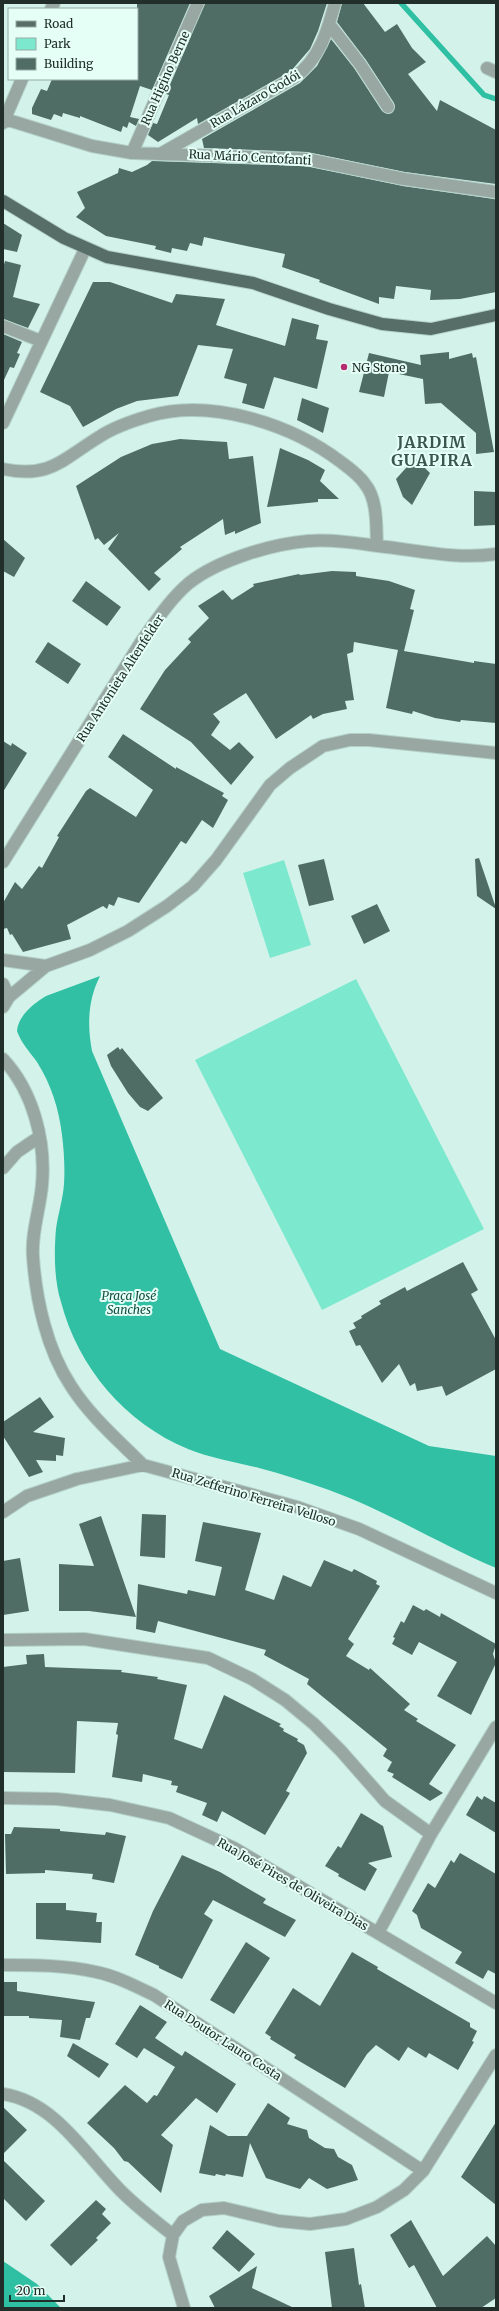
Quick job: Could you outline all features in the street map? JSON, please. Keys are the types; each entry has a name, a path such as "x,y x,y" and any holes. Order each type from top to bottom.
{"main road":[{"path":"3,201 85,248 107,258 135,264 254,283 357,318 402,328 431,329 496,315"}],"street":[{"name":"Rua Higino Berne","path":"132,153 198,3"},
{"name":"Rua Lázaro Godói","path":"162,153 295,77 308,68 316,56 329,24 335,3"},
{"path":"329,24 360,64 388,107"},
{"path":"4,121 22,80"},
{"name":"Rua Mário Centofanti","path":"4,121 92,146 132,153 306,159 404,179 496,192"},
{"path":"4,417 85,248"},
{"path":"3,326 41,341"},
{"path":"3,469 32,473 49,468 65,460 99,437 126,423 151,415 189,411 252,418 301,435 329,453 366,484 373,501 377,546"},
{"name":"Rua Antonieta Altenfelder","path":"3,862 141,642 165,608 190,583 226,562 268,547 310,540 377,546 442,555 496,554"},
{"path":"6,1002 46,966 90,950 128,931 167,906 193,886 216,860 270,785 290,768 323,746 350,740 369,740 496,752"},
{"path":"3,960 46,966"},
{"path":"3,984 6,1002"},
{"path":"3,1059 16,1073 28,1097 37,1124 42,1151 42,1185 35,1225 32,1256 37,1293 54,1354 71,1386 99,1420 143,1464"},
{"path":"3,1168 17,1152 39,1137"},
{"path":"3,1512 27,1496 77,1478 143,1464"},
{"name":"Rua Zefferino Ferreira Velloso","path":"143,1464 297,1507 352,1527 496,1592"},
{"path":"3,1640 84,1639 208,1658 252,1679 285,1700 314,1724 341,1751 385,1801 431,1834"},
{"path":"378,1933 431,1834 496,1727"},
{"name":"Rua José Pires de Oliveira Dias","path":"3,1798 58,1799 110,1805 169,1818 234,1848 496,2003"},
{"name":"Rua Doutor Lauro Costa","path":"3,1965 56,1967 96,1972 124,1981 154,1995 422,2171"},
{"path":"184,2308 169,2257 173,2235 183,2221 202,2210 224,2208 279,2221 310,2224 346,2219 377,2207 404,2190 422,2171 496,2055"},
{"path":"3,2094 25,2099 43,2109 121,2191 173,2235"}],"green space":[{"path":"284,860 311,945 270,958 243,873"},
{"name":"Praça José Sanches","path":"100,976 93,994 90,1012 89,1031 92,1051 220,1349 429,1446 496,1456 496,1568 350,1498 276,1473 196,1452 165,1438 144,1424 125,1408 107,1390 92,1370 79,1349 69,1326 57,1285 55,1238 63,1190 64,1172 61,1125 54,1097 42,1070 23,1043 17,1031 23,1015 41,999"},
{"path":"356,979 484,1229 322,1310 195,1060"}],"shaded area":[{"path":"3,2261 37,2284 61,2308 24,2308 3,2286"}],"building":[{"path":"137,3 190,3 152,90 140,86 130,117 139,119 136,126 129,122 127,128 123,126 121,132 80,116 80,118 63,113 62,117 54,114 51,120 32,114 32,108 41,89 47,91 52,80 138,80"},
{"path":"205,3 327,3 318,31 310,49 291,71 198,124 197,118 158,142 148,135 153,123 157,124 169,95 166,94"},
{"path":"342,3 363,3 385,32 397,24 412,48 426,62 408,74 437,111 440,100 496,130 496,184 405,172 307,152 204,148 202,139 300,83 317,66 331,39 354,68 382,111 388,114 392,113 395,107 394,103 366,60 337,22"},
{"path":"152,161 305,166 403,186 494,199 496,200 496,292 460,299 430,300 431,290 396,286 394,299 379,297 379,304 319,282 320,280 282,267 285,254 204,237 202,246 190,243 187,251 172,248 171,253 155,249 156,246 106,236 76,217 85,208 77,192 118,173 119,168 132,172"},
{"path":"3,223 22,235 17,252 3,249"},
{"path":"5,261 21,265 13,297 40,304 28,328 3,319 3,268"},
{"path":"93,282 110,282 172,303 176,294 225,299 216,325 285,346 292,318 319,325 316,339 328,341 317,389 274,377 264,409 242,403 247,384 224,378 233,349 198,345 178,396 137,401 116,409 83,427 70,406 40,392"},
{"path":"3,334 22,342 17,353 20,354 14,368 10,367 3,382"},
{"path":"449,352 449,359 472,353 473,358 476,357 494,452 476,454 476,433 441,403 425,404 423,379 389,372 384,397 359,392 369,353 421,365 420,355"},
{"path":"302,398 329,408 323,433 297,420"},
{"path":"180,439 227,442 229,459 253,456 261,523 235,534 235,531 225,535 223,519 180,547 182,549 154,573 161,579 149,591 108,549 119,533 104,545 98,538 95,540 76,486 121,457 152,444"},
{"path":"280,448 308,460 325,470 320,481 339,499 318,499 318,502 267,507"},
{"path":"415,458 430,473 412,505 403,497 396,479"},
{"path":"474,491 496,492 496,525 474,526"},
{"path":"3,539 25,558 14,577 3,571"},
{"path":"332,571 356,572 356,576 389,581 415,590 410,609 414,610 404,651 474,663 474,661 496,664 496,723 461,720 460,722 435,718 413,711 412,714 386,708 398,650 354,642 353,652 347,654 354,700 345,701 347,709 323,714 313,719 311,715 276,739 246,693 213,714 220,722 211,735 230,750 239,742 254,757 231,785 191,742 140,709 165,670 191,642 188,639 209,618 198,606 223,590 232,600 254,586 253,584 299,574"},
{"path":"86,581 121,607 107,626 72,601"},
{"path":"48,642 81,664 68,684 35,662"},
{"path":"123,734 176,769 176,767 224,793 222,796 228,800 213,828 202,820 186,844 181,841 139,903 118,897 114,906 109,904 107,909 103,906 67,925 71,939 23,952 12,934 10,935 7,928 3,929 3,903 15,882 22,889 39,866 42,868 59,837 57,836 86,791 90,788 136,817 153,790 108,757"},
{"path":"3,741 11,746 12,743 27,753 3,792"},
{"path":"479,858 496,909 477,896 475,859"},
{"path":"324,859 334,900 309,906 298,865"},
{"path":"377,904 390,931 364,944 351,916"},
{"path":"118,1047 120,1050 122,1048 163,1098 148,1111 140,1107 128,1093 111,1066 107,1055"},
{"path":"463,1262 478,1290 471,1294 496,1340 496,1369 446,1396 442,1386 417,1391 415,1383 410,1386 399,1364 382,1383 360,1345 356,1346 349,1331 356,1328 353,1323 362,1318 361,1316 381,1304 379,1301 405,1287 407,1291"},
{"path":"40,1397 54,1417 33,1432 65,1438 63,1456 56,1455 56,1461 36,1460 43,1472 29,1477 3,1436 3,1422"},
{"path":"142,1514 166,1515 165,1558 140,1556"},
{"path":"101,1516 136,1617 89,1611 59,1611 59,1564 94,1566 79,1524"},
{"path":"203,1522 261,1533 245,1590 274,1600 283,1575 311,1587 324,1560 352,1572 354,1569 377,1581 376,1584 380,1586 348,1639 354,1644 346,1656 369,1670 370,1668 410,1704 404,1710 418,1719 416,1721 456,1745 429,1784 443,1793 430,1801 392,1777 394,1774 387,1771 392,1762 383,1756 387,1749 307,1684 309,1679 264,1655 266,1650 158,1621 155,1633 136,1629 138,1584 187,1594 188,1590 215,1596 222,1567 195,1561"},
{"path":"20,1558 29,1611 3,1615 3,1561"},
{"path":"413,1605 424,1611 426,1609 440,1617 441,1613 496,1644 493,1654 496,1663 471,1715 437,1696 457,1662 419,1642 412,1655 392,1644 395,1638 393,1637 401,1621 404,1623"},
{"path":"44,1654 45,1667 122,1670 121,1672 158,1677 157,1679 187,1685 174,1739 202,1749 224,1695 281,1724 279,1726 284,1729 283,1731 298,1739 297,1741 304,1745 307,1753 286,1791 290,1793 265,1835 222,1811 217,1822 202,1815 207,1803 176,1792 178,1786 171,1785 172,1781 143,1774 142,1782 112,1777 118,1735 116,1734 118,1723 77,1721 75,1773 3,1772 3,1667 27,1664 26,1655"},
{"path":"477,1796 482,1800 484,1796 496,1803 496,1833 466,1815"},
{"path":"361,1813 383,1826 392,1857 368,1863 377,1869 365,1891 338,1876 339,1874 325,1866 338,1846 341,1848"},
{"path":"14,1827 60,1829 60,1831 105,1835 106,1832 126,1836 114,1883 92,1879 93,1874 45,1870 45,1873 6,1874 5,1834 11,1834"},
{"path":"460,1853 496,1874 496,1974 488,1970 483,1979 455,1963 462,1952 421,1928 417,1915 412,1911 428,1883 435,1888 451,1860 454,1863"},
{"path":"182,1855 220,1872 266,1899 263,1903 296,1920 285,1937 213,1900 204,1914 213,1920 182,1979 135,1955 153,1911"},
{"path":"36,1903 66,1903 66,1910 97,1913 96,1922 102,1922 101,1943 36,1939"},
{"path":"246,1942 270,1958 234,2014 210,2000"},
{"path":"352,1952 378,1967 377,1969 470,2023 470,2027 477,2031 472,2041 474,2042 458,2070 429,2053 426,2058 408,2047 399,2061 376,2045 367,2054 345,2088 294,2058 296,2055 270,2039 271,2037 265,2033 293,1988 320,2006"},
{"path":"3,1982 17,1982 17,1991 95,2002 90,2018 86,2018 80,2040 60,2037 62,2020 29,2018 29,2016 4,2016"},
{"path":"140,2005 167,2022 155,2038 182,2056 185,2051 236,2084 217,2113 196,2098 161,2135 173,2145 161,2193 128,2162 124,2161 114,2148 87,2123 125,2085 147,2103 154,2095 157,2096 175,2067 144,2048 137,2058 115,2044"},
{"path":"73,2043 109,2064 99,2078 67,2056"},
{"path":"268,2103 290,2118 287,2124 307,2130 309,2138 325,2148 334,2149 338,2157 352,2165 358,2180 327,2189 309,2178 300,2189 266,2178 250,2143 243,2177 226,2174 225,2176 216,2174 215,2176 199,2173 210,2125 228,2136 247,2136"},
{"path":"3,2107 27,2130 3,2154"},
{"path":"496,2122 496,2205 461,2177"},
{"path":"3,2160 45,2201 26,2221 3,2198"},
{"path":"96,2200 106,2209 102,2214 111,2223 96,2238 98,2240 71,2266 50,2245"},
{"path":"411,2220 443,2276 487,2236 496,2246 496,2298 481,2308 437,2308 414,2265 409,2268 390,2235"},
{"path":"227,2230 255,2254 239,2272 212,2248"},
{"path":"354,2248 359,2285 361,2284 365,2308 332,2308 325,2252"},
{"path":"257,2266 252,2288 294,2308 215,2308 209,2296"}],"waterway":[{"path":"401,3 484,95 496,99"},
{"path":"3,2292 23,2308"}],"place":[{"name":"NG Stone","path":"344,367"}],"district":[{"name":"JARDIM GUAPIRA","path":"432,451"}]}
